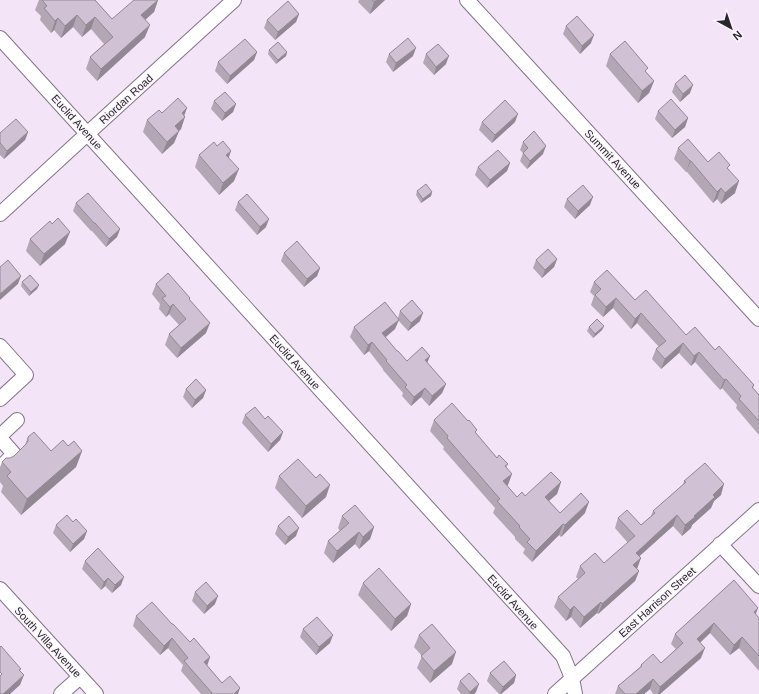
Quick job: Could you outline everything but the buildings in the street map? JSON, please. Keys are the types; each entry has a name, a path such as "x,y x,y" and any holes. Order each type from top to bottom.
{"street":[{"name":"Riordan Road","path":"0,214 234,0"},
{"name":"Summit Avenue","path":"467,0 759,319"},
{"name":"Euclid Avenue","path":"0,38 563,656 572,678 575,694"},
{"path":"0,346 26,375 0,399"},
{"path":"2,466 14,454 0,437 17,420"},
{"name":"East Harrison Street","path":"555,694 759,510"},
{"path":"720,544 759,586"},
{"name":"South Villa Avenue","path":"0,590 96,694"},
{"path":"61,694 80,677"}]}
